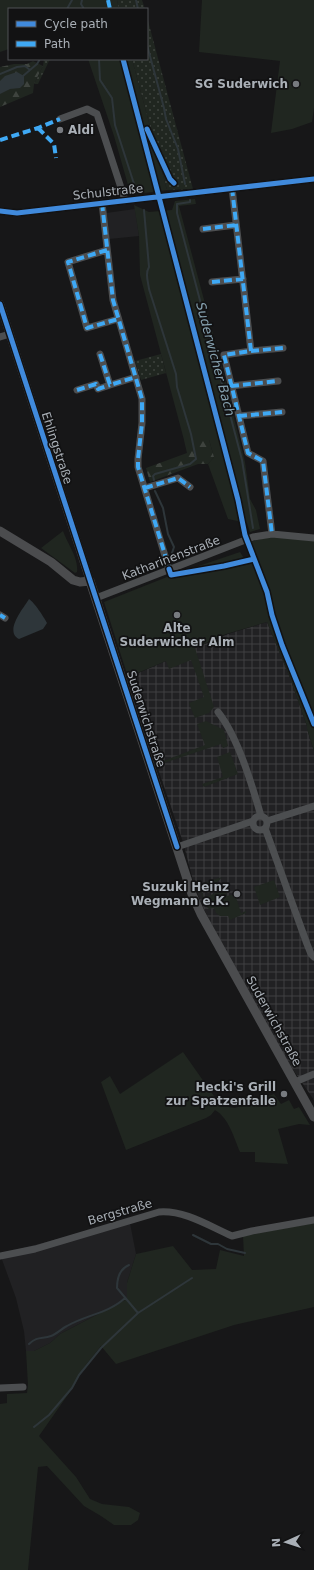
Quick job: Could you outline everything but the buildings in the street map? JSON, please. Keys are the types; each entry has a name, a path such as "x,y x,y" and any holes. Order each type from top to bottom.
{"main road":[{"path":"0,531 51,562 73,580 80,582 90,581"},
{"name":"Ehlingstraße","path":"90,581 96,598"},
{"name":"Suderwichstraße","path":"96,598 192,894 201,914 314,1117"}],"street":[{"name":"Schulstraße","path":"60,119 87,109 97,114 125,200"},
{"name":"Schulstraße","path":"0,211 17,213 314,179"},
{"path":"232,188 251,352"},
{"path":"102,203 114,300 118,319 141,394 142,414 138,467 169,570"},
{"path":"203,229 236,225"},
{"path":"107,250 68,262 87,328 118,319"},
{"path":"212,282 243,279"},
{"name":"Ehlingstraße","path":"0,304 90,581"},
{"path":"0,337 10,334"},
{"path":"272,534 263,461 248,453 224,355 283,348"},
{"path":"100,354 110,385"},
{"path":"77,390 96,384 98,389 136,377"},
{"path":"231,386 278,381"},
{"path":"239,416 282,412"},
{"path":"145,488 178,478 190,487"},
{"name":"Katharinenstraße","path":"96,598 253,537 272,534 314,538"},
{"path":"0,615 5,618 0,621"},
{"path":"218,712 232,733 307,944 311,954 314,957"},
{"path":"177,847 253,822 255,818 264,822 314,806"},
{"path":"253,822 254,826 261,830 264,822"},
{"path":"295,1082 314,1074"},
{"name":"Bergstraße","path":"0,1256 35,1249 159,1212 169,1212 189,1216 232,1236 314,1220"},
{"path":"0,1388 23,1387"}],"shaded area":[{"path":"17,72 24,76 24,84 20,88 10,89 0,94 0,81 5,76"},
{"path":"135,209 139,236 109,239 106,213"},
{"path":"29,599 36,606 47,623 43,629 19,639 13,631 14,625"},
{"path":"267,622 290,678 314,751 314,1100 274,1042 242,985 201,903 183,842 127,678 228,634"},
{"path":"129,1218 136,1254 127,1283 127,1299 60,1334 50,1343 34,1351 26,1351 24,1331 16,1298 0,1254 123,1222"}],"green space":[{"path":"0,0 117,0 119,8 8,8 8,49 0,52"},
{"path":"117,0 142,0 145,8 119,8"},
{"name":"SG Suderwich","path":"202,0 314,0 314,108 312,122 292,129 271,133 280,61 199,52"},
{"path":"148,21 193,189 167,190 132,60 148,60"},
{"path":"44,60 50,60 38,84 34,84 43,66"},
{"path":"88,60 132,60 167,190 129,195 128,185 114,136"},
{"path":"33,61 43,66 34,84 33,93 0,107 0,67 14,64 27,64"},
{"path":"195,199 196,204 179,206 231,401 245,462 250,499 256,510 260,529 250,532 247,523 228,519 208,464 214,457 209,440 184,440 140,275 139,236 134,205 149,212 172,210 175,201"},
{"path":"161,354 166,373 141,380 135,361"},
{"path":"184,440 209,440 214,457 208,464 198,464 150,482 146,468 187,453"},
{"path":"63,531 76,561 77,572 75,573 41,548"},
{"path":"274,536 314,541 314,751 290,678 267,622 226,634 195,648 214,707 209,713 195,718 189,703 204,697 191,660 169,669 166,661 128,677 104,602 172,575 240,552 247,563 255,558 249,542"},
{"path":"206,721 224,730 228,746 223,748 221,744 158,765 158,763 205,745 197,724"},
{"path":"230,752 238,774 204,787 202,784 223,777 217,757"},
{"path":"222,877 215,885 201,890 204,898 225,889 227,896 235,894 241,913 246,911 246,913 230,920 228,916 220,916 216,913 214,908 209,909 206,906 198,885"},
{"path":"274,880 280,897 260,905 254,887"},
{"path":"183,1052 221,1106 235,1108 274,1094 281,1104 289,1100 294,1109 299,1107 310,1125 299,1124 278,1129 288,1164 255,1162 255,1152 240,1152 227,1123 215,1110 206,1118 126,1150 101,1082 110,1076 120,1094"},
{"path":"314,1223 314,1307 234,1325 116,1364 101,1346 85,1366 74,1386 39,1436 76,1477 90,1499 102,1504 129,1507 140,1513 138,1520 131,1525 114,1525 84,1506 47,1466 38,1467 28,1570 0,1570 0,1404 7,1403 7,1394 27,1393 26,1351 34,1351 50,1343 60,1334 127,1299 127,1283 136,1254 173,1246 192,1270 216,1269 220,1250 244,1256 243,1236"}],"waterway":[{"path":"68,8 72,0"},
{"name":"Suderwicher Bach","path":"82,0 81,4 83,8"},
{"name":"Suderwicher Bach","path":"136,0 138,8"},
{"name":"Suderwicher Bach","path":"148,49 166,119 178,149 185,184"},
{"path":"23,76 39,60"},
{"name":"Suderwicher Bach","path":"99,60 100,80 112,98 115,125 136,190"},
{"path":"0,74 17,67 25,66 30,70"},
{"name":"Suderwicher Bach","path":"190,200 190,202 177,204 177,213 242,460 253,528"},
{"name":"Suderwicher Bach","path":"144,210 149,267 147,275 149,289 176,374 177,387 191,434 196,459 190,464 155,474 153,476 154,480"},
{"name":"Suderwicher Bach","path":"155,491 163,508 168,534 174,547 172,553"},
{"path":"193,1235 211,1244 218,1244 227,1249 245,1253"},
{"path":"129,1265 123,1269 119,1275 117,1288 138,1313"},
{"path":"34,1427 49,1415 72,1388 79,1375 101,1348 138,1313 192,1278"},
{"path":"29,1344 37,1339 53,1335 74,1322 105,1311 125,1298"}],"marked path":[{"path":"108,0 110,8"},
{"path":"0,140 38,128 60,119"},
{"path":"38,128 54,144 56,158"},
{"path":"232,188 251,351 224,355 248,453 263,461 272,534"},
{"path":"102,203 113,300 142,399 142,423 138,467 170,571"},
{"path":"203,229 236,225"},
{"path":"107,250 68,262 87,328 118,319"},
{"path":"212,282 243,279"},
{"path":"251,351 283,348"},
{"path":"100,354 110,385 136,377"},
{"path":"231,386 278,381"},
{"path":"77,390 96,384 98,389 110,385"},
{"path":"239,416 282,412"},
{"path":"145,488 178,478 190,487"},
{"path":"0,615 5,618"}],"cycle path":[{"path":"123,60 238,500 245,535 267,592 272,615 282,645 314,724"},
{"path":"147,129 170,179 174,183"},
{"path":"0,211 17,213 314,179"},
{"path":"0,304 177,847"},
{"path":"169,569 171,575 254,559"}],"place":[{"name":"SG Suderwich","path":"296,84"},
{"name":"Aldi","path":"60,130"},
{"name":"Alte Suderwicher Alm","path":"177,615"},
{"name":"Suzuki Heinz Wegmann e.K.","path":"237,894"},
{"name":"Hecki's Grill zur Spatzenfalle","path":"284,1094"}]}
